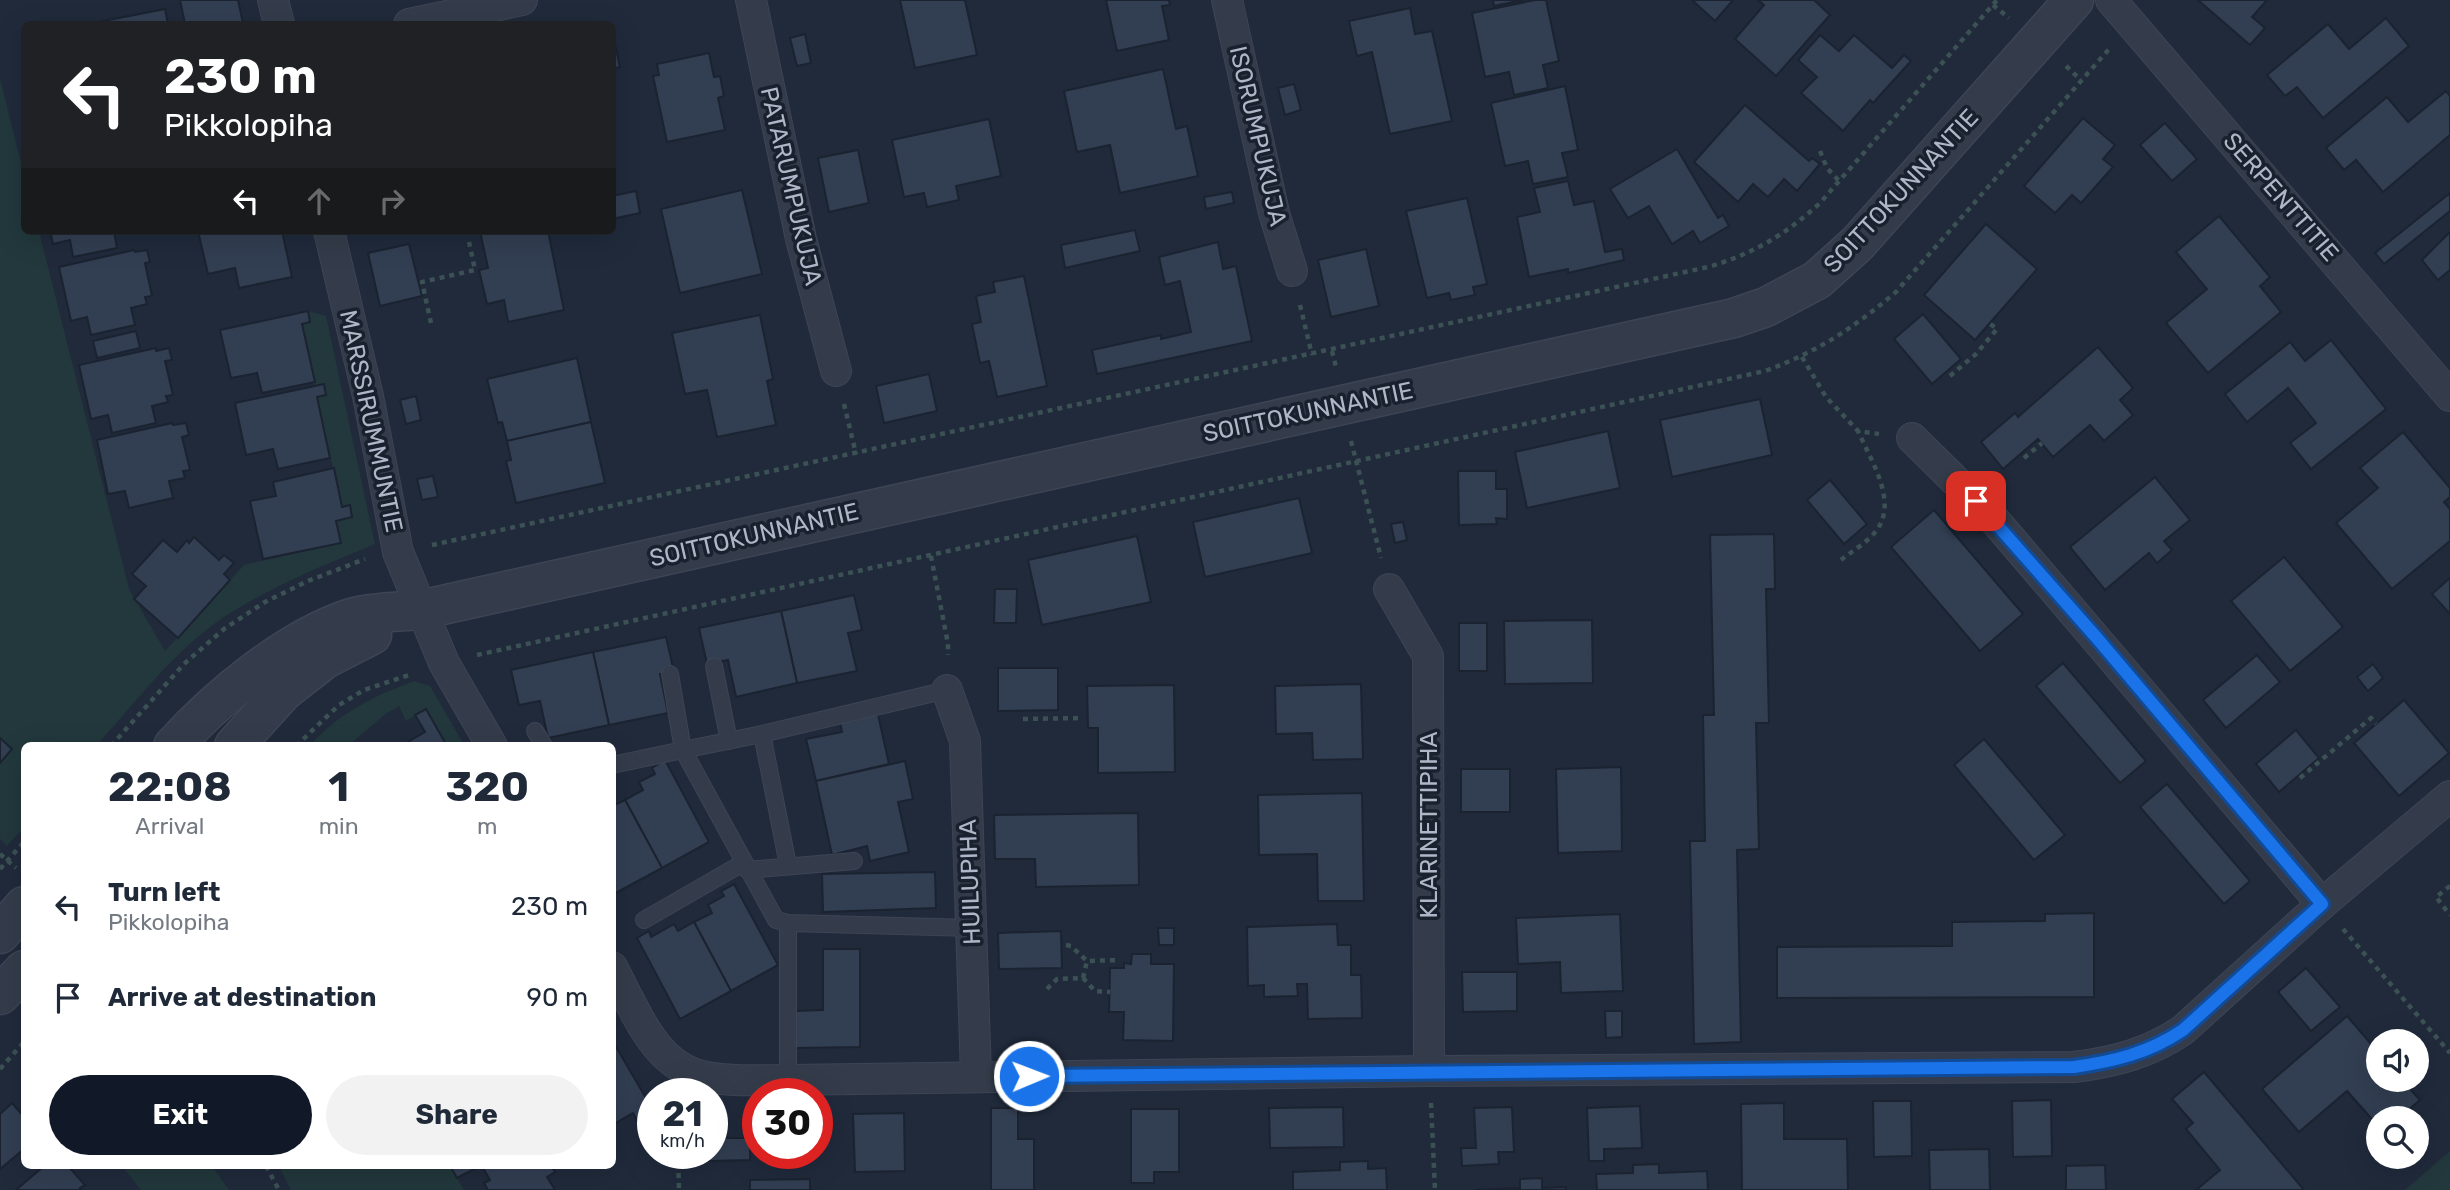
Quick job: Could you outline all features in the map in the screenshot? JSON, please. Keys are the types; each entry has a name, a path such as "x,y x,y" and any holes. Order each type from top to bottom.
{"street":[{"path":"273,0 278,21"},
{"path":"423,21 522,0"},
{"name":"PATARUMPUKUJA","path":"751,0 801,239 835,371"},
{"name":"ISORUMPUKUJA","path":"1227,0 1274,214 1292,271"},
{"name":"SOITTOKUNNANTIE","path":"177,742 191,726 266,663 307,637 352,618 420,610 1734,318 1766,307 1817,281 1857,244 2074,0"},
{"name":"SERPENTTITIE","path":"2111,0 2450,396"},
{"name":"MARSSIRUMMUNTIE","path":"330,235 368,396 398,552 444,663 490,742"},
{"path":"1912,438 1992,517 2322,904"},
{"name":"KLARINETTIPIHA","path":"1389,589 1429,656 1429,1071"},
{"name":"SOITTOKUNNANTIE","path":"238,742 284,691 325,659 420,610"},
{"name":"HUILUPIHA","path":"947,690 965,741 976,1076"},
{"path":"833,1079 1429,1071 2074,1067 2108,1062 2142,1053 2183,1030 2322,904 2450,796"},
{"path":"0,934 21,910"},
{"path":"0,995 21,973"},
{"path":"616,974 661,1054 692,1074 742,1078"}],"lane":[{"path":"714,666 729,741"},
{"path":"670,674 683,750 776,920 788,923 972,928"},
{"path":"616,764 762,734 947,690"},
{"path":"762,734 788,865"},
{"path":"644,920 745,866 854,861"},
{"path":"788,923 788,1078"}],"path":[{"path":"115,742 184,664 224,629 265,602 359,560 1332,351 1740,258 1795,226 1839,181 1997,0"},
{"path":"1820,151 1827,168 1839,181"},
{"path":"431,323 422,282 475,270 469,242"},
{"path":"1292,271 1312,355"},
{"path":"1950,376 1976,354 1997,329 1990,323"},
{"path":"1332,351 1356,463 1389,589"},
{"path":"1802,357 1826,397 1858,431 1884,491 1884,512 1877,531 1841,560"},
{"path":"835,371 856,454"},
{"path":"1858,431 1912,438"},
{"path":"2024,458 2042,443"},
{"path":"931,556 948,644 947,690"},
{"path":"1023,719 1082,718"},
{"path":"2300,778 2371,719 2376,724"},
{"path":"0,869 21,846"},
{"path":"0,854 21,873"},
{"path":"2450,886 2436,897 2450,915"},
{"path":"2322,904 2450,1053"},
{"path":"1066,945 1072,946 1087,961 1120,960"},
{"path":"1083,978 1087,961"},
{"path":"1048,989 1057,979 1083,978 1095,991 1110,992"},
{"path":"0,1069 21,1045"},
{"path":"1429,1071 1435,1190"},
{"path":"268,1169 279,1190"},
{"path":"678,1169 679,1190"}],"green space":[{"path":"0,78 21,163 21,235 40,235 129,589 165,651 244,565 340,543 336,521 352,517 350,505 342,507 317,397 326,394 324,384 315,386 302,324 310,322 308,311 326,316 375,544 277,587 221,619 171,662 100,742 21,742 21,830 7,846 0,839"},
{"path":"414,681 430,686 462,742 445,742 426,709 406,721 399,706 352,742 313,742 345,714 384,693"},
{"path":"2450,1151 2450,1190 2405,1190"},
{"path":"124,1169 214,1169 229,1190 141,1190"},
{"path":"280,1169 452,1169 464,1190 291,1190"}],"building":[{"path":"180,0 238,0 243,21 184,21"},
{"path":"900,0 965,0 977,55 915,68"},
{"path":"1106,0 1169,0 1170,5 1162,6 1169,40 1117,51"},
{"path":"1493,0 1523,0 1494,6"},
{"path":"1546,0 1559,61 1543,65 1548,88 1514,95 1509,72 1485,77 1472,13"},
{"path":"1692,0 1733,0 1715,21"},
{"path":"1758,0 1814,0 1830,15 1776,76 1735,39 1764,5"},
{"path":"2198,0 2267,0 2252,17 2265,28 2250,45"},
{"path":"1410,8 1415,34 1432,31 1452,121 1390,134 1372,52 1357,56 1349,21"},
{"path":"165,9 167,21 103,21"},
{"path":"2386,18 2409,46 2323,118 2297,87 2285,96 2267,75 2328,24 2349,49"},
{"path":"805,34 811,63 797,66 790,38"},
{"path":"1820,35 1839,51 1854,35 1892,68 1904,55 1911,61 1873,103 1870,100 1843,131 1801,93 1817,77 1798,60"},
{"path":"616,49 620,67 616,68"},
{"path":"709,53 714,77 720,76 724,96 718,98 725,130 667,142 653,76 659,75 657,64"},
{"path":"1163,69 1176,129 1187,126 1198,176 1120,193 1110,145 1077,152 1064,91"},
{"path":"1294,84 1301,110 1285,115 1278,88"},
{"path":"1565,86 1578,150 1562,153 1568,177 1533,184 1528,161 1505,166 1491,103"},
{"path":"2446,91 2450,96 2450,135 2383,192 2356,160 2344,170 2326,148 2387,97 2408,122"},
{"path":"1745,105 1809,161 1812,158 1820,164 1797,191 1784,179 1768,197 1753,184 1738,202 1694,162"},
{"path":"2083,118 2115,145 2103,159 2113,167 2081,203 2072,195 2055,213 2024,186"},
{"path":"989,119 1001,176 956,186 959,200 927,207 924,193 904,197 892,140"},
{"path":"2165,123 2197,159 2172,181 2140,145"},
{"path":"1677,149 1718,218 1723,215 1729,226 1700,243 1693,231 1672,244 1649,206 1628,218 1610,189"},
{"path":"858,150 869,203 829,212 818,158"},
{"path":"1568,181 1574,205 1594,201 1605,252 1622,249 1624,260 1568,273 1568,269 1529,277 1517,217 1540,212 1534,188"},
{"path":"742,190 762,274 680,293 661,209"},
{"path":"636,191 640,213 616,218 616,195"},
{"path":"1232,192 1234,203 1206,209 1204,197"},
{"path":"2450,193 2450,211 2384,264 2375,253"},
{"path":"1467,198 1487,284 1473,287 1475,295 1451,300 1449,293 1427,298 1406,211"},
{"path":"2219,216 2270,277 2260,286 2281,312 2208,373 2166,323 2207,289 2176,252"},
{"path":"1986,224 2037,269 1975,340 1924,295"},
{"path":"1135,230 1140,251 1065,268 1061,245"},
{"path":"2450,232 2450,270 2438,280 2422,260"},
{"path":"51,235 115,235 117,248 73,257 70,240 53,244"},
{"path":"199,235 283,235 292,277 239,288 235,268 208,274"},
{"path":"481,235 549,235 564,310 508,322 504,300 487,304 479,270 488,268"},
{"path":"1218,242 1223,269 1236,266 1252,341 1097,374 1092,350 1161,335 1161,339 1191,332 1180,281 1165,285 1159,257"},
{"path":"409,244 422,296 380,306 368,253"},
{"path":"1366,249 1379,306 1331,317 1318,260"},
{"path":"134,250 147,250 150,262 145,263 152,296 145,297 147,304 131,308 135,325 91,335 87,317 71,321 59,267"},
{"path":"1024,276 1047,386 997,397 989,361 980,363 972,324 981,322 976,296 995,292 993,282"},
{"path":"308,311 310,322 302,324 315,382 262,393 257,373 231,378 220,330"},
{"path":"1923,314 1961,359 1932,384 1894,339"},
{"path":"760,315 773,379 767,381 776,425 717,437 707,390 685,394 672,333"},
{"path":"136,331 140,348 97,358 93,341"},
{"path":"2331,340 2386,409 2311,469 2290,443 2316,423 2288,388 2247,422 2225,394 2290,342 2305,361"},
{"path":"2098,347 2133,388 2120,400 2133,415 2104,441 2090,425 2053,457 2038,439 2003,469 1981,442 2015,413 2018,417"},
{"path":"156,348 156,351 169,348 172,360 165,361 173,395 166,396 168,402 152,406 156,423 112,433 108,415 91,419 79,365"},
{"path":"577,358 591,422 507,441 502,422 498,423 487,379"},
{"path":"929,374 937,411 884,423 876,386"},
{"path":"324,384 326,395 317,397 330,458 278,469 273,449 246,455 235,403"},
{"path":"416,396 421,420 406,424 400,400"},
{"path":"1760,399 1772,455 1672,477 1660,420"},
{"path":"591,422 605,483 516,503 506,461 511,460 507,441"},
{"path":"172,423 186,423 189,435 182,437 190,470 183,471 185,478 169,481 173,498 129,508 125,491 108,494 97,440"},
{"path":"1608,431 1620,488 1527,508 1515,452"},
{"path":"2403,432 2450,488 2450,497 2444,502 2450,509 2450,541 2392,589 2336,523 2378,488 2360,468"},
{"path":"334,468 342,507 350,505 352,517 336,521 341,543 263,559 250,501 276,496 273,482"},
{"path":"1458,471 1496,471 1496,489 1507,489 1507,519 1496,518 1497,524 1459,525"},
{"path":"433,476 438,497 422,500 417,479"},
{"path":"2155,477 2190,520 2164,541 2172,550 2157,563 2149,553 2105,590 2070,547"},
{"path":"1830,480 1867,524 1844,544 1807,500"},
{"path":"1299,498 1312,553 1205,577 1193,522"},
{"path":"1934,510 2023,614 1980,651 1891,547"},
{"path":"1403,522 1407,540 1395,543 1391,524"},
{"path":"1774,534 1775,589 1766,589 1769,723 1756,723 1759,849 1737,850 1741,1042 1694,1044 1690,841 1705,841 1703,715 1714,715 1710,535"},
{"path":"1137,536 1151,602 1042,625 1028,560"},
{"path":"194,537 219,560 224,555 234,563 224,574 230,580 178,638 134,599 146,586 132,574 163,540 177,552 187,540 189,543"},
{"path":"2284,557 2343,627 2290,671 2231,601"},
{"path":"2450,578 2450,614 2432,594"},
{"path":"995,589 1017,589 1016,623 994,623"},
{"path":"854,595 862,630 848,633 857,671 797,683 781,611"},
{"path":"781,611 797,683 736,697 728,660 707,664 699,628"},
{"path":"1592,620 1593,683 1505,684 1504,621"},
{"path":"1459,623 1487,623 1487,671 1459,671"},
{"path":"666,637 674,672 660,674 668,713 609,725 593,652"},
{"path":"593,652 609,725 548,738 540,701 519,705 511,670"},
{"path":"2257,655 2280,682 2226,728 2203,700"},
{"path":"2063,663 2146,761 2120,783 2036,686"},
{"path":"2373,664 2383,678 2368,691 2357,677"},
{"path":"998,668 1058,668 1058,710 998,711"},
{"path":"1361,684 1363,759 1313,760 1312,733 1276,734 1275,686"},
{"path":"1174,685 1175,772 1098,773 1098,728 1088,728 1087,686"},
{"path":"2404,700 2449,753 2399,796 2354,743"},
{"path":"426,709 445,742 408,742 425,732 415,715"},
{"path":"877,710 889,764 816,781 806,739 842,732 839,718"},
{"path":"2296,730 2319,758 2279,792 2256,764"},
{"path":"0,738 12,749 0,763"},
{"path":"1984,739 2065,835 2034,860 1954,765"},
{"path":"665,760 709,842 662,868 625,800 643,790 639,782 655,774 652,768"},
{"path":"905,761 913,799 898,802 909,852 870,861 867,846 832,855 816,781"},
{"path":"1621,767 1622,851 1558,853 1556,769"},
{"path":"1461,769 1510,769 1510,812 1461,812"},
{"path":"2167,784 2250,881 2224,904 2140,807"},
{"path":"1362,793 1364,901 1318,901 1317,854 1259,855 1258,795"},
{"path":"625,800 662,868 616,893 616,804"},
{"path":"1138,813 1139,885 1036,887 1035,859 995,859 994,815"},
{"path":"935,872 936,908 823,912 822,874"},
{"path":"734,884 778,965 731,991 694,922 712,913 708,905 724,896 721,891"},
{"path":"2094,913 2094,997 1777,998 1777,947 1952,946 1952,922 2045,921 2045,914"},
{"path":"1620,914 1623,991 1561,993 1560,962 1518,964 1516,918"},
{"path":"694,922 731,991 680,1019 637,938 649,931 651,937 674,924 678,931"},
{"path":"1337,924 1338,945 1351,945 1351,975 1361,975 1362,1018 1308,1019 1307,984 1297,984 1298,996 1264,997 1264,985 1248,986 1247,927"},
{"path":"1158,928 1174,928 1174,945 1159,945"},
{"path":"1061,931 1062,968 999,969 998,933"},
{"path":"823,949 860,949 860,1047 794,1048 795,1011 823,1010"},
{"path":"1132,954 1151,954 1151,964 1174,964 1173,1041 1123,1040 1124,1012 1109,1012 1110,968 1124,968 1124,963 1131,964"},
{"path":"2306,968 2340,1007 2311,1031 2278,992"},
{"path":"1462,972 1517,972 1517,1011 1463,1012"},
{"path":"1605,1011 1622,1011 1622,1037 1606,1038"},
{"path":"2347,1016 2366,1038 2366,1092 2413,1092 2420,1100 2413,1106 2366,1106 2366,1112 2347,1091 2299,1132 2262,1089"},
{"path":"616,1047 637,1083 637,1120 633,1113 616,1123"},
{"path":"2204,1072 2304,1190 2196,1190 2220,1170 2186,1129 2193,1123 2172,1099"},
{"path":"2051,1100 2052,1156 2013,1157 2012,1101"},
{"path":"1873,1101 1911,1101 1912,1156 1874,1157"},
{"path":"12,1103 21,1114 21,1152 0,1169 0,1114"},
{"path":"1784,1103 1784,1139 1847,1139 1848,1190 1742,1190 1741,1104"},
{"path":"1640,1106 1642,1148 1604,1149 1604,1161 1589,1161 1587,1108"},
{"path":"1343,1107 1344,1147 1270,1148 1269,1108"},
{"path":"1512,1107 1514,1152 1498,1152 1499,1164 1462,1166 1461,1148 1476,1148 1474,1108"},
{"path":"991,1108 1018,1108 1018,1139 1034,1139 1034,1190 991,1190"},
{"path":"1131,1109 1179,1109 1179,1172 1154,1172 1154,1183 1131,1183"},
{"path":"904,1113 905,1171 855,1172 853,1114"},
{"path":"728,1138 742,1138 742,1160 728,1161"},
{"path":"1989,1149 1990,1190 1930,1190 1929,1150"},
{"path":"1368,1161 1368,1169 1386,1168 1387,1190 1293,1190 1293,1172 1340,1170 1340,1162"},
{"path":"1659,1164 1659,1173 1707,1171 1708,1190 1597,1190 1596,1174 1633,1173 1633,1165"},
{"path":"2105,1165 2106,1190 2066,1190 2066,1166"},
{"path":"40,1169 71,1169 85,1185 80,1188 82,1190 16,1190"},
{"path":"452,1169 474,1169 457,1178"},
{"path":"484,1169 553,1169 555,1172 547,1177 555,1190 488,1190 484,1183 490,1180"},
{"path":"1542,1178 1542,1188 1566,1187 1566,1190 1474,1190 1520,1188 1520,1179"},
{"path":"810,1179 810,1190 750,1190 750,1180"}],"route":[{"path":"1029,1076 2074,1067 2125,1058 2164,1043 2183,1030 2322,904 2096,637 1976,501"}]}
